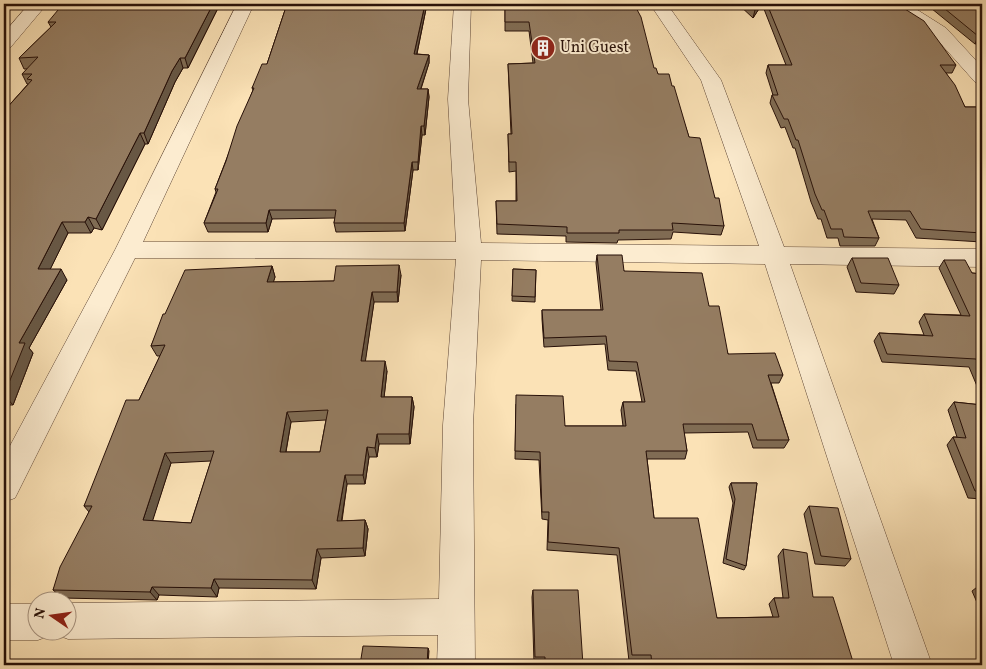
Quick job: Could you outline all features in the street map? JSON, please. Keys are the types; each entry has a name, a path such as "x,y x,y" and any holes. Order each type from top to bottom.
{"street":[{"path":"4,44 38,4"},
{"path":"4,488 127,250 245,4"},
{"path":"456,665 458,424 469,251 458,99 463,4"},
{"path":"659,4 711,80 775,256 913,665"},
{"path":"897,4 940,32 982,78"},
{"path":"127,250 469,251 982,258"},
{"path":"78,622 456,617"},
{"path":"4,622 28,622"}],"building":[{"path":"63,4 213,4 185,58 180,58 172,71 144,133 140,133 96,219 88,217 85,222 62,222 38,269 61,269 19,343 25,343 4,395 4,111 32,80 27,79 32,74 22,74 38,57 19,58 56,22 48,22"},
{"path":"287,4 425,4 414,54 429,55 417,89 428,89 424,126 421,126 418,162 412,162 404,223 334,223 336,210 269,210 266,223 204,223 218,189 215,189 237,126 254,88 252,88 262,64 267,64"},
{"path":"505,4 634,4 641,17 654,68 656,68 658,74 669,74 689,137 700,138 715,198 719,198 724,226 672,223 673,230 619,230 619,233 567,233 567,227 497,224 496,201 517,201 516,162 509,162 508,134 512,134 508,64 535,63 529,22 505,22"},
{"path":"748,4 759,4 755,10"},
{"path":"767,4 897,4 924,21 956,65 940,65 955,85 965,107 982,107 982,233 921,229 910,211 868,211 879,238 844,237 842,229 831,229 824,210 822,210 815,194 798,140 796,140 788,119 784,119 772,95 778,95 768,65 792,65"},
{"path":"939,4 982,4 982,35 978,36"},
{"path":"597,255 622,255 624,271 702,273 709,306 719,306 728,354 775,353 783,375 768,375 789,440 757,440 752,424 683,424 687,451 646,451 654,518 698,518 717,618 779,617 774,598 789,598 783,549 807,553 813,597 833,597 854,665 652,665 651,655 632,655 619,548 548,542 549,512 542,512 540,452 515,451 516,395 563,396 565,426 626,426 623,402 645,402 637,362 609,361 606,336 544,338 542,310 603,310"},
{"path":"852,258 888,258 899,285 861,283"},
{"path":"944,260 965,260 972,273 982,274 982,374 976,359 887,354 879,333 933,336 924,314 970,316"},
{"path":"399,265 397,292 372,292 361,361 385,361 381,397 412,397 409,434 377,434 375,448 367,447 363,475 345,475 337,521 365,520 363,548 317,549 312,580 214,579 211,588 152,587 150,592 53,590 60,567 92,506 84,506 126,400 139,400 165,345 151,346 163,314 165,314 185,270 272,266 267,282 334,281 336,266","holes":["328,410 320,452 280,452 287,412","214,451 191,523 143,520 165,453"]},
{"path":"513,269 536,270 535,297 512,296"},
{"path":"954,402 982,405 982,491 975,491 953,437 966,438"},
{"path":"731,483 757,483 746,566 726,559 735,499"},
{"path":"809,506 838,508 851,559 821,556"},
{"path":"533,590 578,590 583,665 545,665 545,657 535,657"},
{"path":"363,646 428,648 427,665 360,665"},
{"path":"247,662 323,665 246,665"}],"place":[{"name":"Uni Guest","path":"543,48"}]}
